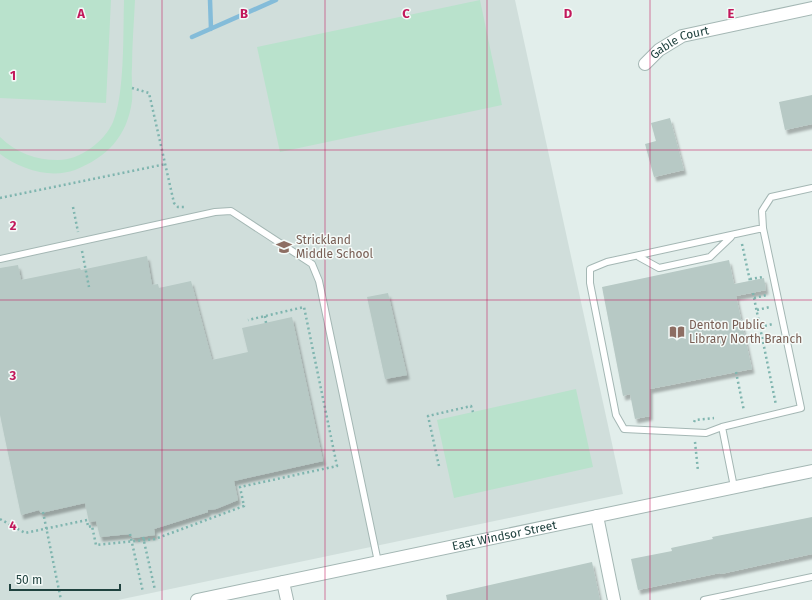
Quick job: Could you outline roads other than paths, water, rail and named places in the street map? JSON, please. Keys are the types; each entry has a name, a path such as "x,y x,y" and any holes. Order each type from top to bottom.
{"street":[{"name":"Gable Court","path":"645,64 659,50 682,36 812,8"},
{"name":"East Windsor Street","path":"197,600 812,471"},
{"path":"597,516 614,600"},
{"path":"283,582 287,600"}],"lane":[{"path":"763,228 639,257 607,262 590,269 590,283 616,415 624,429 706,433 801,408 763,228 762,211 771,197 812,188"},
{"path":"0,258 215,212 231,211 312,264 319,281 378,562"},
{"path":"639,257 659,268 710,257 732,236"},
{"path":"722,428 734,487"},
{"path":"704,600 812,577"}],"waterway":[{"path":"210,0 211,29"},
{"path":"192,37 276,0"}],"place":[{"name":"Strickland Middle School","path":"284,247"},
{"name":"Denton Public Library North Branch","path":"677,332"}]}
